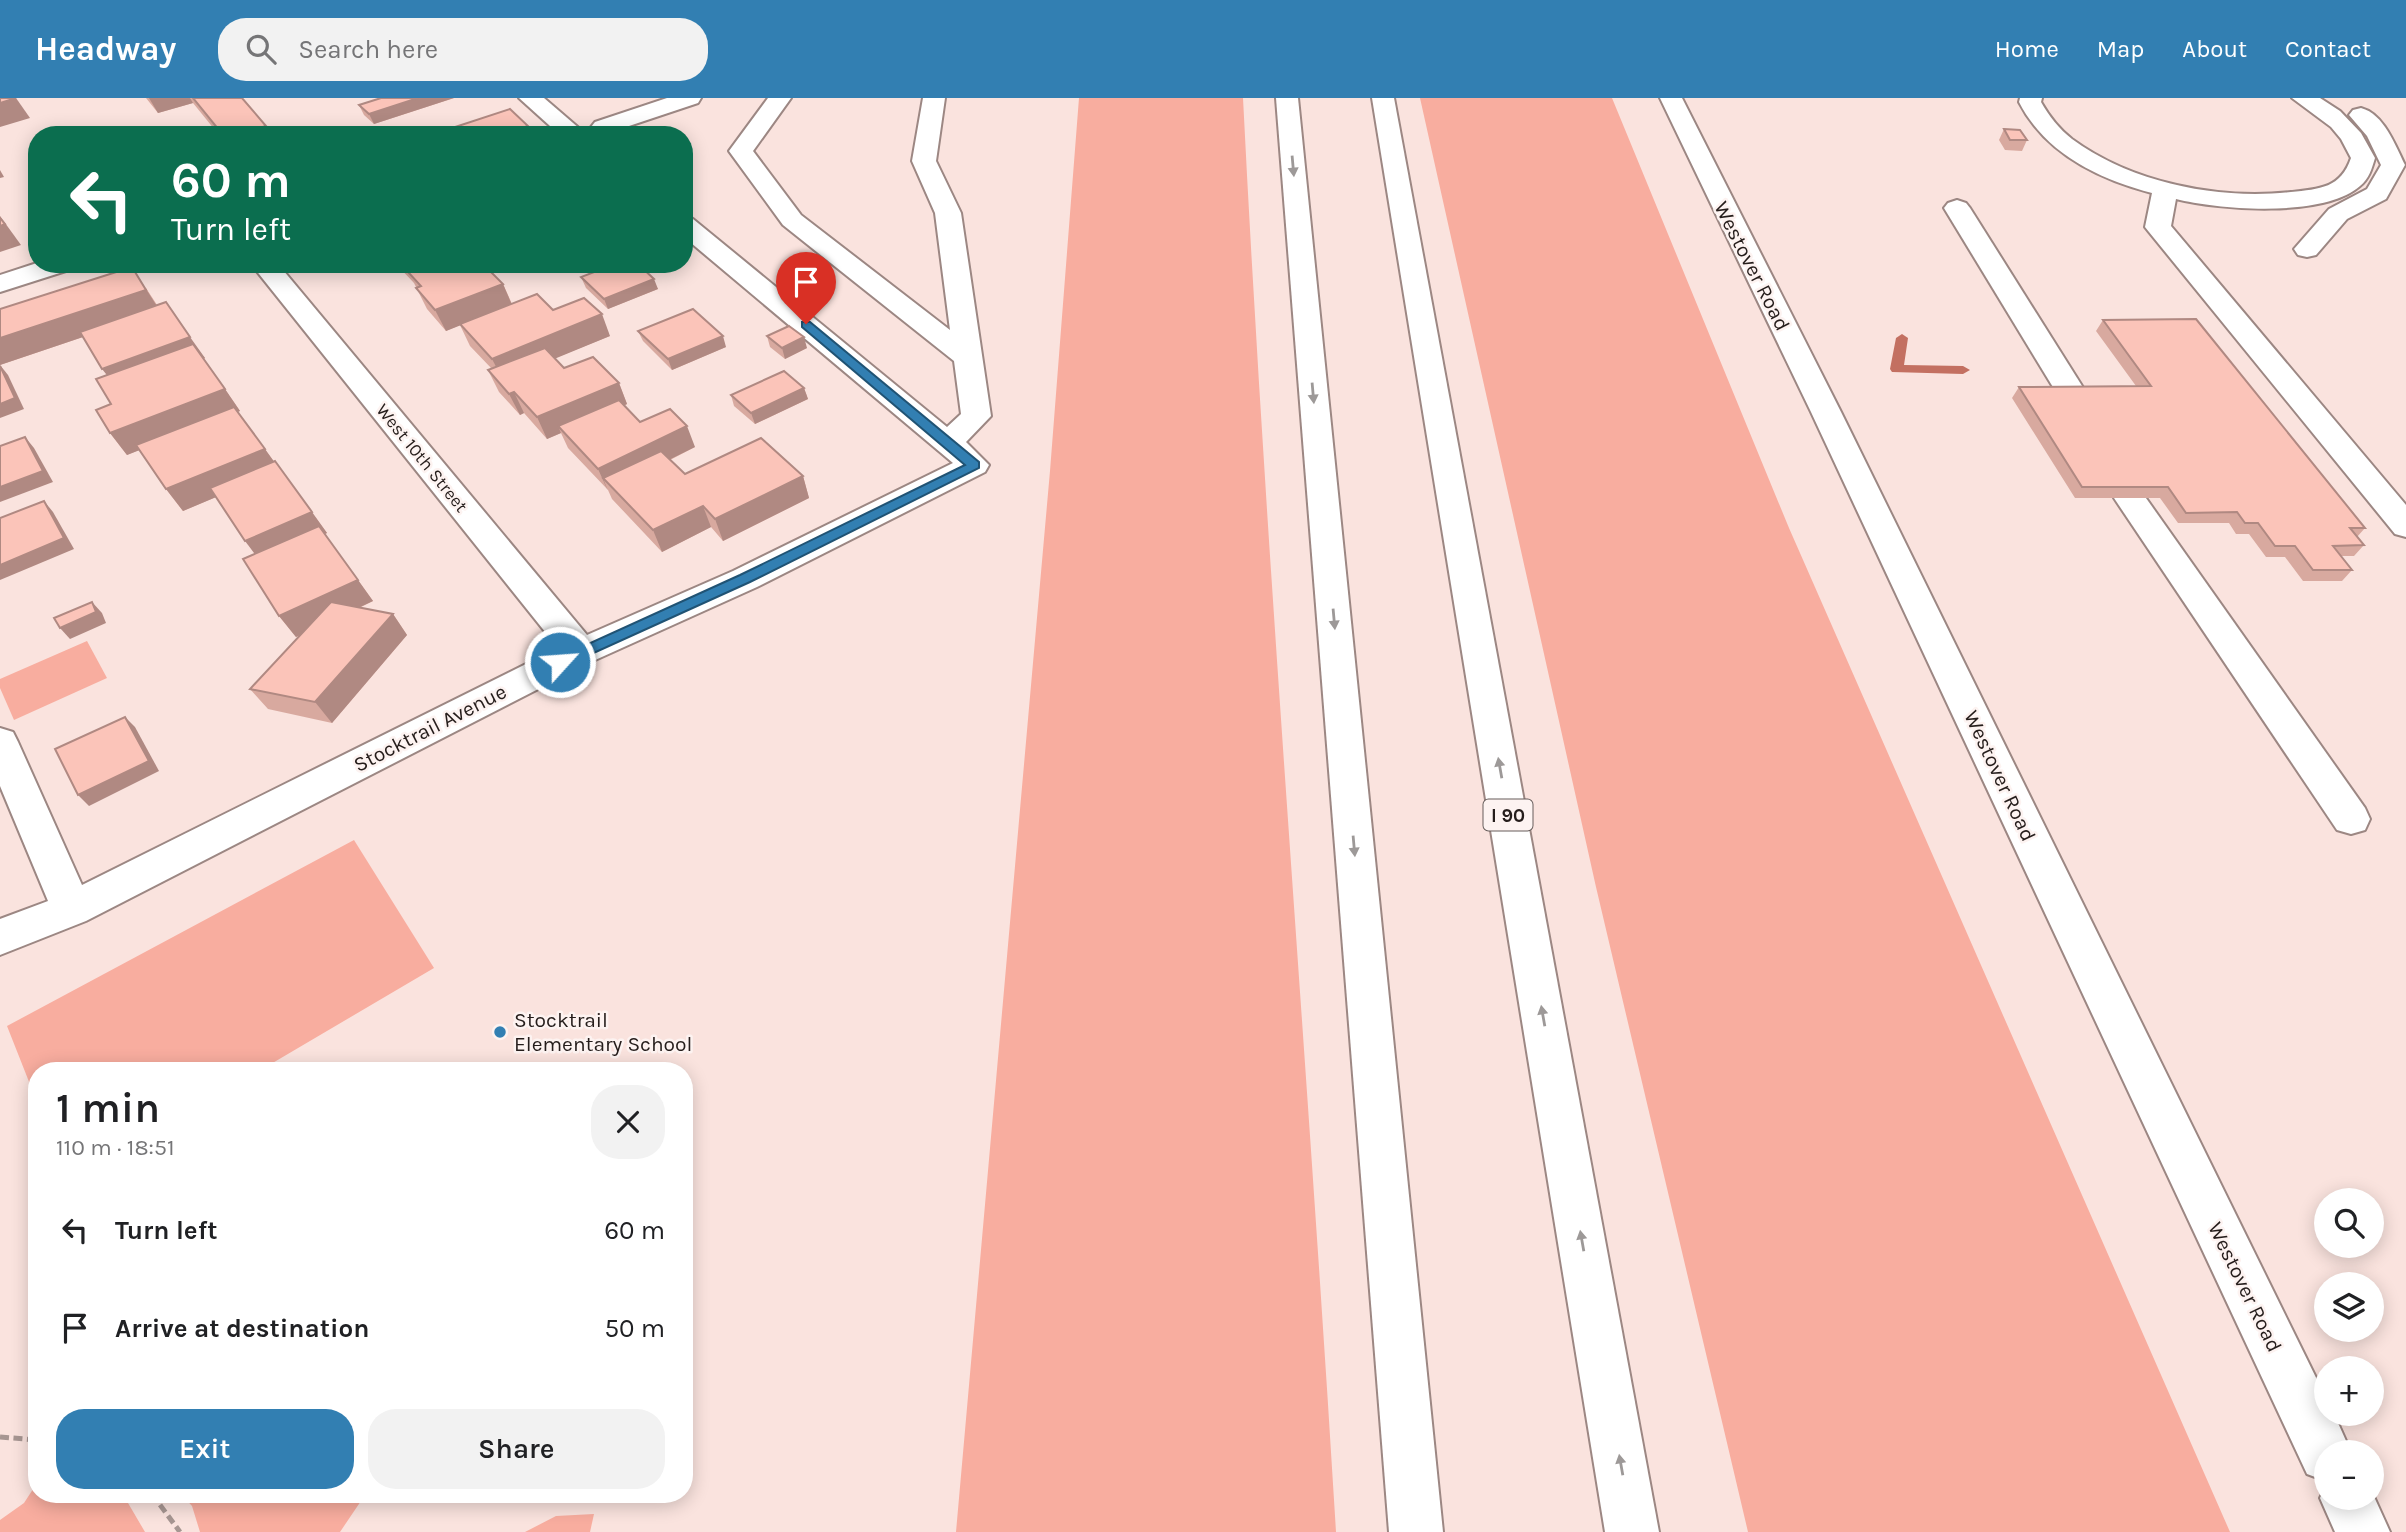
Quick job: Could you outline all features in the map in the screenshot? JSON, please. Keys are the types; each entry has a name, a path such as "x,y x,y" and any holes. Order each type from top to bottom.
{"main road":[{"path":"530,98 564,126"},
{"path":"606,126 690,98"},
{"path":"780,98 741,151 792,220 968,358"},
{"path":"693,231 948,442 976,416 948,213 924,161 934,98"},
{"path":"1286,98 1416,1532"},
{"name":"I 90","path":"1383,98 1632,1532"},
{"name":"Westover Road","path":"1671,98 1826,412 2319,1440"},
{"path":"2031,98 2042,124 2069,148 2112,171 2165,188 2223,200 2280,202 2325,195 2354,180 2363,158 2353,134 2326,110 2303,98"},
{"path":"2307,249 2338,214 2377,194 2393,166 2378,134 2346,98"},
{"path":"2165,188 2158,227 2406,526"},
{"path":"1957,208 2074,397"},
{"path":"0,284 33,273"},
{"name":"West 10th Street","path":"271,273 580,652"},
{"name":"Stocktrail Avenue","path":"0,937 72,909 580,652 745,579 974,465 948,442"},
{"path":"2130,498 2351,819"},
{"path":"0,742 72,909"},
{"path":"2353,1510 2363,1532"}],"path":[{"path":"0,1437 28,1439"},
{"path":"159,1503 180,1532"}],"shaded area":[{"path":"1079,98 1243,98 1264,456 1336,1532 956,1532 1050,471"},
{"path":"1420,98 1612,98 1789,528 2230,1532 1748,1532 1596,887"},
{"path":"87,641 107,678 14,720 0,688 0,679"},
{"path":"354,840 434,968 274,1062 28,1062 28,1079 7,1026"},
{"path":"28,1497 28,1503 128,1503 145,1532 0,1532 0,1520 24,1503"},
{"path":"189,1503 360,1503 340,1532 200,1532"},
{"path":"594,1514 590,1532 525,1532 556,1516"}],"building":[{"path":"0,98 16,98 0,103"},
{"path":"193,98 242,98 266,126 216,126"},
{"path":"381,98 418,98 369,114 359,105"},
{"path":"510,109 528,126 458,126"},
{"path":"2004,129 2020,130 2027,140 2010,140"},
{"path":"113,273 136,273 146,290 0,338 0,309"},
{"path":"409,273 492,273 503,284 435,310 416,288 421,286"},
{"path":"591,273 648,273 654,279 604,299 581,277"},
{"path":"537,294 553,310 584,298 602,314 492,359 460,324"},
{"path":"166,302 190,337 102,369 80,332"},
{"path":"693,309 723,336 668,359 638,331"},
{"path":"2196,319 2365,528 2350,528 2364,545 2333,546 2352,570 2313,570 2295,546 2275,546 2258,523 2245,523 2237,512 2186,513 2168,487 2082,487 2019,387 2151,386 2103,320"},
{"path":"789,326 804,337 782,348 767,336"},
{"path":"193,344 225,389 110,433 96,410 111,404 96,379"},
{"path":"545,348 564,368 593,357 619,383 537,417 514,392 509,394 488,370"},
{"path":"0,366 15,398 0,404"},
{"path":"784,371 804,388 751,413 731,395"},
{"path":"619,400 640,422 670,409 687,426 598,469 558,426"},
{"path":"234,407 265,449 166,489 136,445"},
{"path":"25,437 43,471 0,487 0,446"},
{"path":"761,438 803,476 715,519 703,506 653,530 603,478 661,451 685,474"},
{"path":"275,461 312,512 245,541 210,488"},
{"path":"44,501 64,538 0,565 0,518"},
{"path":"319,526 358,580 279,616 243,559"},
{"path":"92,602 96,612 60,628 54,618"},
{"path":"331,602 393,614 315,702 250,689"},
{"path":"125,717 149,761 78,795 55,749"}],"waterway":[{"path":"1902,338 1897,369 1963,370"}],"place":[{"name":"Stocktrail Elementary School","path":"500,1032"}],"route":[{"path":"560,662 745,579 974,465 806,324"}]}
